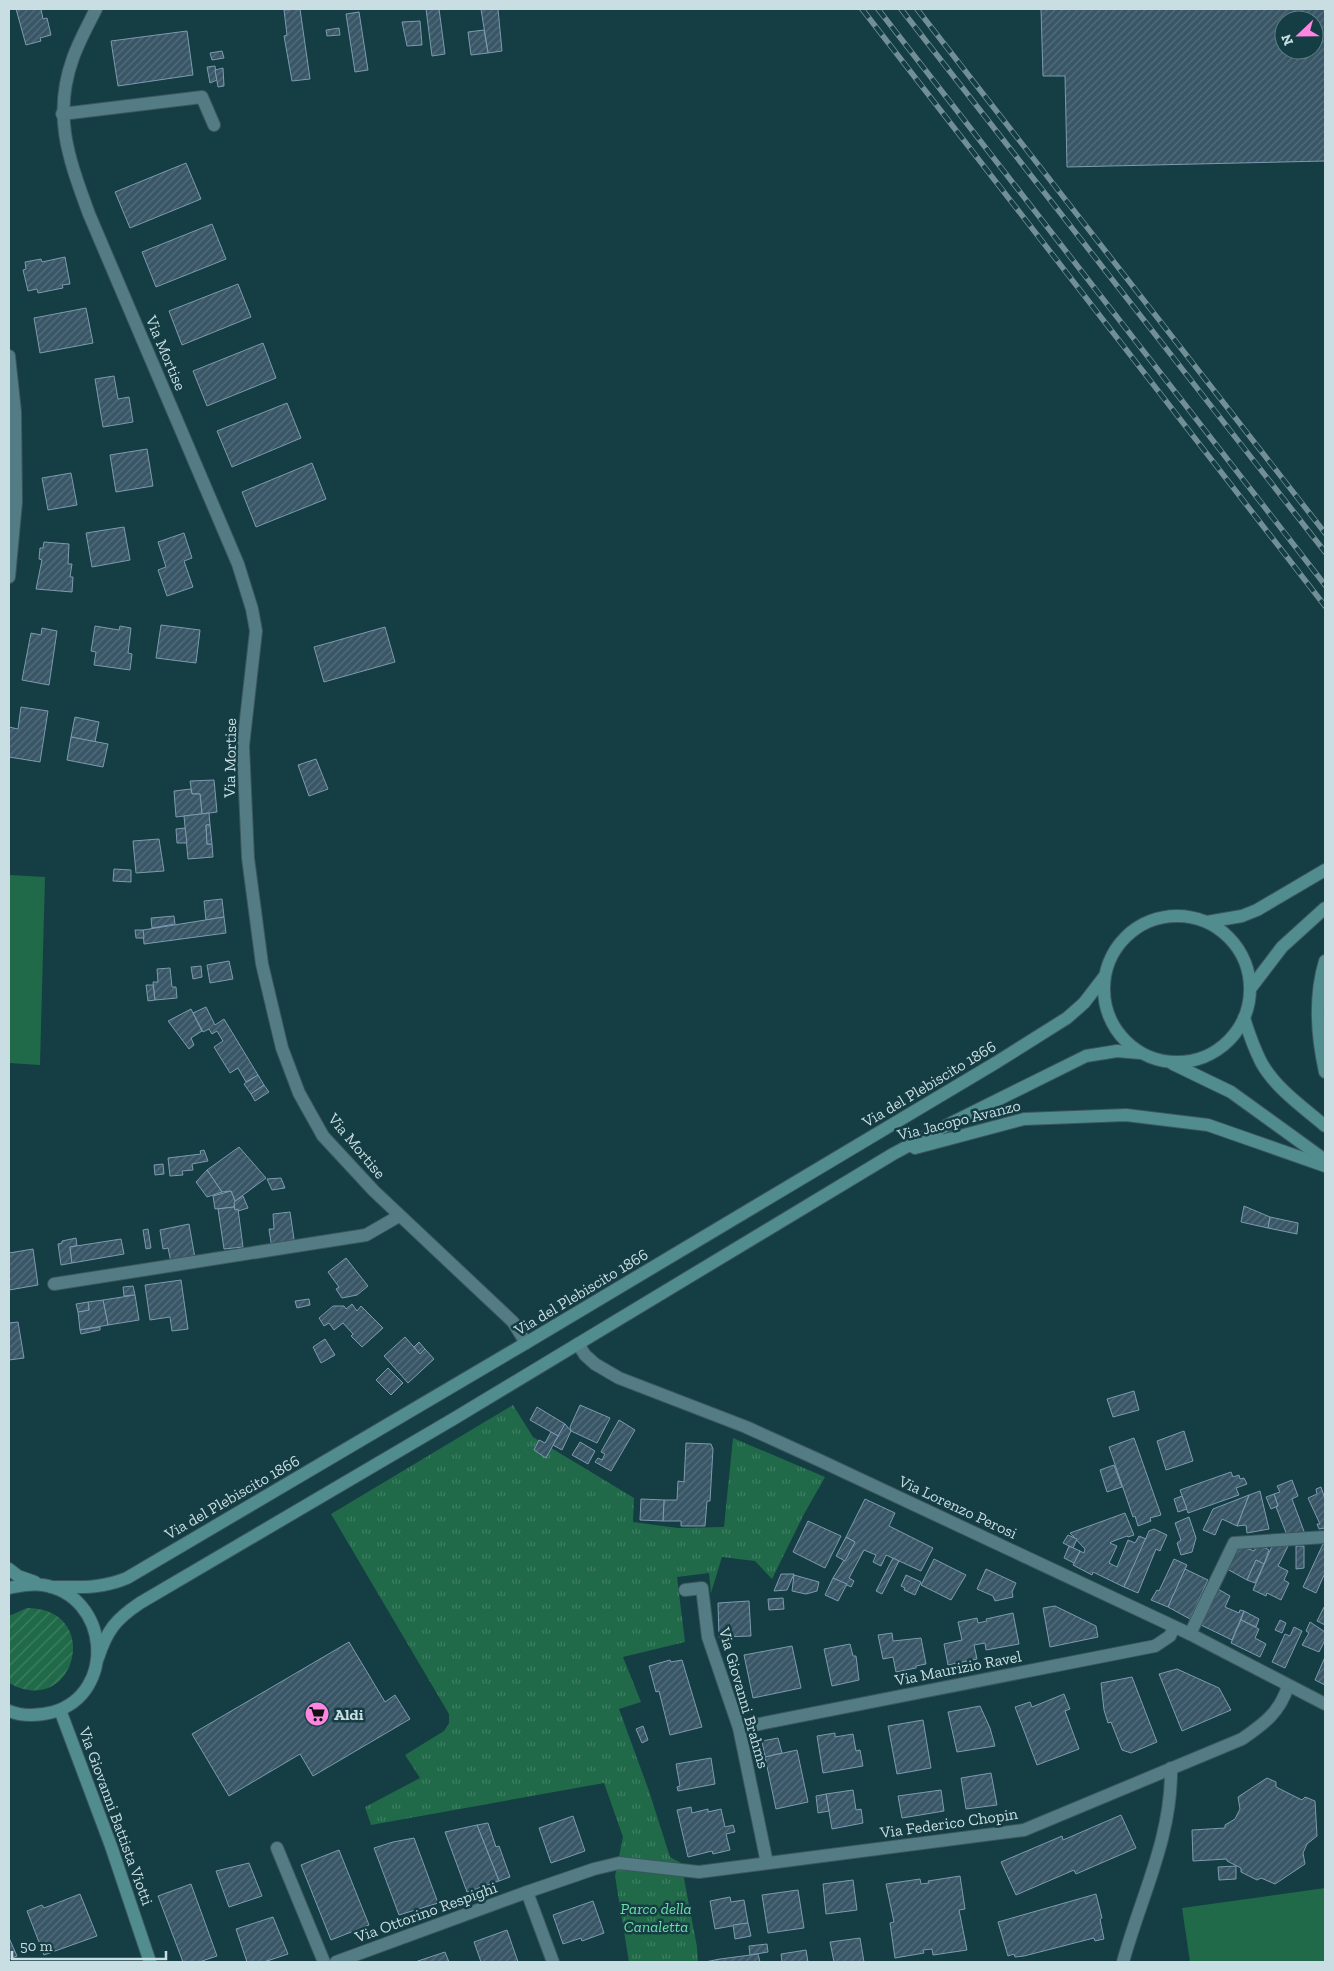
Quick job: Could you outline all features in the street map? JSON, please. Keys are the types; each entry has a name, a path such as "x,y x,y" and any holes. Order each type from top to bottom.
{"main road":[{"path":"1207,922 1242,916 1257,910 1325,870"},
{"path":"1250,988 1282,947 1325,908"},
{"path":"1172,915 1190,916 1207,922 1219,929 1238,949 1245,961 1250,988 1249,1004 1244,1018 1235,1034 1222,1047 1206,1057 1189,1062 1170,1062 1140,1053 1126,1042 1107,1012 1104,977 1114,950 1139,925 1155,918 1172,915"},
{"path":"1325,961 1318,1002 1318,1044 1325,1072"},
{"name":"Via del Plebiscito 1866","path":"9,1588 25,1584 99,1587 127,1578 989,1068 1060,1023 1084,1003 1104,977"},
{"path":"1244,1018 1252,1043 1262,1064 1285,1092 1325,1126"},
{"path":"9,1711 30,1716 44,1715 60,1710 85,1690 94,1675 105,1637 112,1626 124,1614 140,1603 578,1344 893,1154 1086,1056 1117,1051 1140,1053"},
{"path":"1170,1062 1231,1092 1325,1160"},
{"name":"Via Jacopo Avanzo","path":"893,1154 1024,1119 1108,1114 1208,1125 1325,1166"},
{"path":"9,1569 18,1576 68,1595 82,1607 92,1622 98,1640 98,1658"},
{"name":"Via Giovanni Battista Viotti","path":"60,1710 111,1846 150,1962"}],"street":[{"name":"Via Mortise","path":"96,9 73,58 63,97 64,133 72,166 90,214 235,557 252,609 256,631 243,746 248,858 262,964 282,1048 299,1093 323,1136 399,1216 513,1322 526,1343"},
{"path":"62,114 202,97 214,125"},
{"path":"9,356 16,412 16,502 9,577"},
{"path":"54,1284 366,1235 399,1216"},
{"name":"Via Lorenzo Perosi","path":"578,1344 584,1355 619,1378 746,1427 1190,1634 1325,1704"},
{"path":"1190,1634 1234,1543 1325,1537"},
{"name":"Via Giovanni Brahms","path":"685,1590 702,1588 708,1637 739,1728 767,1863"},
{"name":"Via Maurizio Ravel","path":"739,1728 1155,1646 1170,1636 1174,1627"},
{"name":"Via Federico Chopin","path":"662,1868 699,1872 1024,1830 1242,1739 1267,1722 1284,1698 1288,1686"},
{"path":"1123,1962 1164,1839 1171,1794 1170,1768"},
{"path":"277,1848 324,1962"},
{"name":"Via Ottorino Respighi","path":"336,1962 594,1869 619,1863 662,1868"},
{"path":"527,1892 553,1962"}],"green space":[{"path":"9,875 45,877 40,1065 9,1063"},
{"name":"Parco della Canaletta","path":"513,1405 533,1437 634,1498 633,1522 678,1528 724,1527 733,1438 825,1477 803,1516 772,1579 755,1561 722,1557 711,1593 709,1573 677,1577 685,1642 623,1657 641,1702 619,1709 649,1791 670,1857 681,1863 697,1947 698,1962 629,1962 615,1876 623,1837 604,1783 371,1825 365,1807 420,1778 405,1755 444,1731 449,1723 449,1714 331,1514"},
{"path":"27,1608 51,1613 66,1625 73,1641 72,1659 64,1676 50,1687 32,1690 9,1683 9,1616"},
{"path":"1325,1888 1325,1962 1190,1962 1182,1908"}],"building":[{"path":"16,9 41,9 43,19 47,18 51,35 40,38 41,41 26,45"},
{"path":"300,9 310,79 292,81 284,36 287,35 284,10"},
{"path":"426,9 439,9 445,54 432,56"},
{"path":"481,9 498,9 502,51 488,53"},
{"path":"1041,9 1325,9 1325,161 1067,167 1065,76 1043,76"},
{"path":"359,12 368,70 355,72 346,14"},
{"path":"420,21 422,45 407,46 402,22"},
{"path":"339,28 340,35 327,36 326,30"},
{"path":"484,30 488,53 471,55 468,32"},
{"path":"187,31 193,75 118,86 111,41"},
{"path":"222,51 224,58 212,60 210,53"},
{"path":"215,66 217,80 210,83 207,67"},
{"path":"223,68 224,86 218,87 215,70"},
{"path":"186,163 201,199 130,228 115,192"},
{"path":"212,224 226,259 156,287 142,252"},
{"path":"65,257 70,284 62,285 63,288 38,293 37,289 28,291 23,270 26,269 25,262 41,259 42,262"},
{"path":"238,284 251,317 182,345 169,311"},
{"path":"86,308 93,343 40,353 34,318"},
{"path":"263,343 276,378 207,406 193,371"},
{"path":"114,376 118,399 129,397 133,422 103,427 95,379"},
{"path":"287,403 301,438 232,467 217,431"},
{"path":"147,449 153,486 116,492 110,455"},
{"path":"312,463 326,499 256,527 242,492"},
{"path":"71,473 77,505 48,510 42,478"},
{"path":"124,527 130,560 92,567 86,533"},
{"path":"184,533 192,558 184,561 193,587 167,596 158,570 166,567 158,542"},
{"path":"44,542 69,544 68,564 72,564 70,577 73,577 72,592 36,589 42,560 39,559 40,548 43,548"},
{"path":"161,625 200,630 196,663 156,658"},
{"path":"95,626 119,630 120,626 131,628 128,653 132,654 130,670 94,665 96,652 91,651"},
{"path":"385,627 395,662 324,682 314,647"},
{"path":"42,628 57,631 49,685 22,680 31,633 41,635"},
{"path":"21,707 48,711 40,762 9,757 9,727 18,729"},
{"path":"75,717 99,722 95,742 71,737"},
{"path":"71,737 108,744 103,767 67,760"},
{"path":"316,759 328,789 309,796 298,765"},
{"path":"214,780 217,812 202,814 200,794 192,794 190,781"},
{"path":"191,789 192,794 200,794 202,814 176,817 174,791"},
{"path":"209,813 210,825 206,825 207,844 212,844 213,857 188,859 184,816"},
{"path":"206,825 210,825 212,844 207,844"},
{"path":"185,828 187,843 177,843 176,829"},
{"path":"159,839 164,871 136,873 133,841"},
{"path":"114,869 131,870 131,882 113,881"},
{"path":"222,899 224,917 206,920 204,901"},
{"path":"174,916 175,924 152,928 151,918"},
{"path":"224,917 226,933 144,944 143,930"},
{"path":"135,930 143,930 144,938 136,938"},
{"path":"229,961 233,979 210,983 207,965"},
{"path":"201,966 202,977 193,979 191,967"},
{"path":"170,968 172,987 176,987 177,998 155,1000 153,982 158,982 157,969"},
{"path":"146,985 153,985 155,1000 148,1001"},
{"path":"206,1007 215,1025 224,1019 258,1075 246,1082 238,1068 230,1073 214,1047 223,1041 217,1031 212,1034 209,1029 203,1032 193,1013"},
{"path":"191,1009 202,1031 191,1038 194,1045 189,1049 168,1021"},
{"path":"258,1075 264,1085 251,1094 244,1084"},
{"path":"264,1085 269,1092 255,1101 251,1094"},
{"path":"239,1147 266,1178 235,1201 231,1191 222,1192 207,1170"},
{"path":"204,1150 208,1161 192,1164 193,1170 182,1171 183,1175 170,1176 168,1158 201,1154 200,1151"},
{"path":"163,1164 164,1174 155,1175 154,1165"},
{"path":"207,1170 222,1192 207,1197 196,1182"},
{"path":"281,1178 285,1188 272,1190 267,1179"},
{"path":"231,1191 235,1201 234,1207 215,1209 213,1196"},
{"path":"243,1196 248,1208 235,1210 234,1202"},
{"path":"1244,1206 1270,1217 1268,1228 1241,1222"},
{"path":"234,1207 235,1210 238,1209 243,1247 224,1249 218,1209"},
{"path":"290,1212 295,1246 272,1249 269,1229 274,1229 273,1214"},
{"path":"1270,1217 1298,1223 1297,1234 1268,1228"},
{"path":"189,1224 195,1258 171,1262 168,1248 163,1249 160,1230"},
{"path":"148,1229 151,1248 146,1249 143,1230"},
{"path":"76,1238 77,1246 70,1247 72,1263 61,1265 58,1244 62,1243 62,1241"},
{"path":"121,1239 124,1254 72,1263 70,1247"},
{"path":"33,1249 38,1285 9,1290 9,1253"},
{"path":"346,1258 368,1286 357,1295 342,1298 336,1289 339,1287 328,1272"},
{"path":"181,1280 188,1329 172,1331 170,1317 150,1320 145,1285"},
{"path":"133,1286 135,1295 124,1296 123,1287"},
{"path":"135,1295 139,1320 108,1325 103,1300"},
{"path":"309,1299 310,1305 297,1308 295,1301"},
{"path":"103,1300 108,1325 80,1330 78,1312 89,1310 88,1302"},
{"path":"88,1302 89,1310 78,1312 76,1304"},
{"path":"352,1304 357,1311 361,1306 383,1328 362,1347 351,1336 353,1334 343,1323 334,1330 329,1323 324,1326 319,1318 333,1306 344,1306 346,1309"},
{"path":"18,1322 24,1358 9,1360 9,1323"},
{"path":"100,1327 100,1330 81,1334 80,1330"},
{"path":"405,1337 420,1354 425,1349 434,1359 408,1383 384,1356"},
{"path":"325,1339 335,1355 321,1363 313,1347"},
{"path":"419,1342 425,1349 420,1354 414,1347"},
{"path":"388,1368 403,1383 391,1395 376,1380"},
{"path":"1134,1391 1139,1410 1113,1417 1107,1399"},
{"path":"580,1405 610,1418 597,1443 571,1431 570,1427"},
{"path":"537,1407 565,1424 558,1436 530,1420"},
{"path":"619,1420 635,1430 611,1471 595,1462 598,1458 602,1460 605,1454 601,1452"},
{"path":"565,1424 571,1431 562,1450 553,1445"},
{"path":"1184,1431 1193,1461 1166,1470 1157,1441"},
{"path":"551,1432 558,1436 546,1458 534,1450 539,1440 545,1443"},
{"path":"1134,1438 1161,1515 1150,1518 1151,1521 1138,1526 1135,1516 1133,1517 1109,1447"},
{"path":"580,1442 595,1451 588,1464 572,1455"},
{"path":"686,1443 711,1444 713,1449 710,1501 707,1501 705,1526 681,1526 681,1521 663,1521 664,1500 677,1500 678,1481 684,1482"},
{"path":"1114,1465 1122,1487 1107,1492 1100,1470"},
{"path":"1231,1472 1233,1477 1239,1475 1240,1479 1244,1478 1247,1484 1236,1488 1239,1495 1188,1513 1180,1490"},
{"path":"1292,1480 1298,1496 1292,1499 1305,1534 1287,1535 1276,1507 1278,1506 1274,1494 1280,1492 1277,1486"},
{"path":"1321,1487 1325,1499 1325,1528 1319,1529 1317,1524 1320,1524 1308,1498 1317,1494 1316,1489"},
{"path":"1260,1491 1269,1529 1247,1533 1246,1525 1237,1526 1249,1495"},
{"path":"1274,1494 1278,1506 1271,1509 1266,1497"},
{"path":"1249,1495 1237,1526 1222,1519 1215,1535 1203,1530 1213,1509"},
{"path":"1182,1496 1187,1509 1178,1512 1174,1499"},
{"path":"641,1499 664,1500 663,1521 640,1520"},
{"path":"865,1499 895,1513 889,1526 933,1548 921,1571 886,1555 881,1566 873,1562 876,1555 864,1550 849,1578 854,1581 851,1587 833,1578 855,1542 846,1537"},
{"path":"1125,1513 1134,1535 1110,1543 1117,1546 1109,1563 1117,1567 1128,1540 1135,1543 1139,1536 1146,1539 1124,1587 1093,1572 1092,1575 1073,1565 1080,1551 1084,1553 1085,1549 1070,1533"},
{"path":"1189,1517 1196,1538 1192,1552 1181,1555 1177,1543 1181,1540 1175,1523"},
{"path":"808,1521 841,1536 825,1568 793,1552"},
{"path":"1154,1529 1167,1535 1160,1551 1156,1549 1138,1593 1124,1587 1149,1531"},
{"path":"1068,1535 1077,1539 1073,1548 1063,1543"},
{"path":"846,1537 855,1542 845,1561 836,1556"},
{"path":"1325,1543 1325,1573 1316,1593 1303,1587"},
{"path":"1069,1546 1080,1551 1074,1563 1064,1558"},
{"path":"1262,1546 1269,1550 1264,1564 1256,1560 1247,1580 1227,1569 1237,1548 1246,1548 1254,1551 1256,1547"},
{"path":"1272,1546 1288,1546 1278,1566 1288,1571 1284,1580 1289,1583 1281,1600 1267,1593 1266,1596 1253,1590"},
{"path":"1296,1546 1304,1546 1304,1568 1296,1569"},
{"path":"893,1558 899,1561 882,1594 876,1591"},
{"path":"934,1559 966,1575 951,1600 921,1585"},
{"path":"1174,1559 1187,1565 1168,1607 1151,1600 1157,1590 1159,1591"},
{"path":"1256,1560 1264,1564 1255,1583 1247,1580"},
{"path":"986,1569 1016,1583 1012,1592 1013,1597 995,1601 993,1596 977,1589"},
{"path":"1185,1569 1208,1580 1190,1619 1168,1607"},
{"path":"781,1574 794,1574 787,1590 774,1591"},
{"path":"794,1575 819,1582 817,1591 806,1594 792,1591"},
{"path":"906,1575 921,1582 915,1595 904,1590 905,1588 901,1586"},
{"path":"833,1578 847,1584 838,1601 825,1595"},
{"path":"1218,1589 1230,1596 1225,1607 1239,1613 1240,1610 1244,1611 1232,1640 1201,1625"},
{"path":"783,1598 784,1609 769,1610 768,1599"},
{"path":"749,1601 751,1636 719,1637 718,1603"},
{"path":"1055,1606 1096,1626 1098,1637 1050,1647 1043,1608"},
{"path":"1325,1608 1325,1625 1317,1621"},
{"path":"1244,1611 1259,1619 1256,1627 1241,1620"},
{"path":"1013,1613 1019,1644 986,1650 985,1643 974,1645 977,1659 948,1665 944,1644 962,1640 958,1622 977,1618 978,1623 987,1621 986,1619"},
{"path":"1241,1620 1259,1629 1255,1638 1266,1644 1260,1657 1231,1643"},
{"path":"1280,1620 1286,1623 1282,1633 1275,1630"},
{"path":"1310,1622 1325,1632 1325,1640 1319,1652 1302,1645 1309,1633 1306,1631"},
{"path":"1294,1627 1302,1631 1285,1668 1272,1662 1285,1634 1290,1636"},
{"path":"892,1633 893,1641 921,1638 926,1664 896,1672 893,1657 883,1659 878,1635"},
{"name":"Aldi","path":"349,1642 385,1702 395,1695 410,1719 313,1776 300,1754 229,1796 192,1734"},
{"path":"850,1644 853,1656 856,1656 859,1680 832,1686 824,1649"},
{"path":"792,1646 801,1688 753,1698 744,1655"},
{"path":"1325,1657 1325,1685 1315,1680"},
{"path":"670,1660 671,1662 682,1660 702,1727 670,1735 659,1691 656,1692 649,1666"},
{"path":"1177,1669 1219,1688 1231,1710 1182,1731 1159,1674"},
{"path":"1132,1677 1157,1742 1131,1753 1122,1750 1111,1722 1108,1723 1104,1710 1101,1683"},
{"path":"1064,1694 1070,1709 1065,1711 1079,1749 1037,1765 1015,1707 1030,1702 1032,1707"},
{"path":"980,1706 990,1728 995,1746 957,1752 948,1712"},
{"path":"923,1720 931,1768 897,1774 888,1726"},
{"path":"643,1726 648,1740 642,1743 636,1729"},
{"path":"835,1733 835,1737 853,1734 856,1751 860,1750 863,1766 823,1773 817,1736"},
{"path":"778,1738 782,1753 765,1757 762,1741"},
{"path":"797,1750 808,1802 776,1809 765,1757"},
{"path":"711,1758 715,1784 678,1791 677,1787 680,1786 676,1764"},
{"path":"991,1773 997,1805 966,1809 961,1778"},
{"path":"1267,1778 1276,1782 1276,1787 1302,1800 1305,1797 1315,1801 1317,1836 1307,1844 1303,1853 1305,1864 1275,1884 1261,1878 1257,1880 1241,1872 1241,1868 1227,1861 1227,1859 1193,1861 1192,1830 1225,1828 1225,1825 1235,1819 1240,1809 1238,1797"},
{"path":"853,1790 856,1810 861,1809 863,1823 832,1829 826,1794"},
{"path":"941,1790 944,1811 902,1818 898,1796"},
{"path":"826,1794 829,1811 818,1813 816,1796"},
{"path":"691,1807 692,1813 708,1809 708,1812 721,1809 725,1827 733,1825 735,1832 726,1834 730,1850 713,1854 712,1851 688,1857 677,1810"},
{"path":"1121,1815 1136,1848 1076,1874 1074,1870 1016,1895 1001,1862 1062,1836 1063,1840"},
{"path":"573,1816 585,1851 551,1863 539,1828"},
{"path":"488,1823 496,1847 499,1846 510,1877 499,1881 477,1825"},
{"path":"477,1825 499,1881 467,1892 445,1832"},
{"path":"414,1838 438,1903 399,1915 374,1848"},
{"path":"339,1850 369,1925 331,1940 301,1865"},
{"path":"249,1863 262,1896 229,1907 216,1871"},
{"path":"1236,1866 1236,1879 1219,1880 1218,1867"},
{"path":"960,1876 965,1909 959,1910 967,1950 933,1955 932,1949 923,1950 924,1953 895,1958 890,1923 894,1922 886,1884 920,1879 921,1884 929,1883 928,1881"},
{"path":"853,1880 857,1910 826,1914 823,1884"},
{"path":"191,1884 217,1956 199,1962 183,1962 158,1896"},
{"path":"798,1890 804,1928 768,1933 762,1895"},
{"path":"80,1894 97,1936 44,1955 27,1911 42,1905 44,1908"},
{"path":"1096,1894 1102,1918 1100,1919 1104,1939 1095,1941 1094,1938 1024,1956 1015,1957 1014,1954 1008,1956 998,1922"},
{"path":"730,1897 731,1902 744,1900 748,1923 715,1929 710,1901"},
{"path":"593,1901 604,1933 582,1941 581,1938 563,1944 553,1915"},
{"path":"273,1917 288,1954 264,1962 247,1962 236,1929"},
{"path":"748,1923 751,1936 735,1939 733,1925"},
{"path":"507,1930 518,1962 481,1962 474,1942"},
{"path":"9,1938 17,1956 9,1959"},
{"path":"860,1938 864,1962 834,1962 830,1942"},
{"path":"767,1944 768,1952 750,1955 749,1946"},
{"path":"806,1950 808,1962 782,1962 781,1954"},
{"path":"445,1952 449,1962 415,1962"},
{"path":"758,1954 760,1962 705,1962 720,1959"}],"railway":[{"path":"862,9 1325,606"},
{"path":"878,9 1325,585"},
{"path":"901,9 1325,552"},
{"path":"917,9 1325,533"}],"place":[{"name":"Aldi","path":"317,1714"}]}
